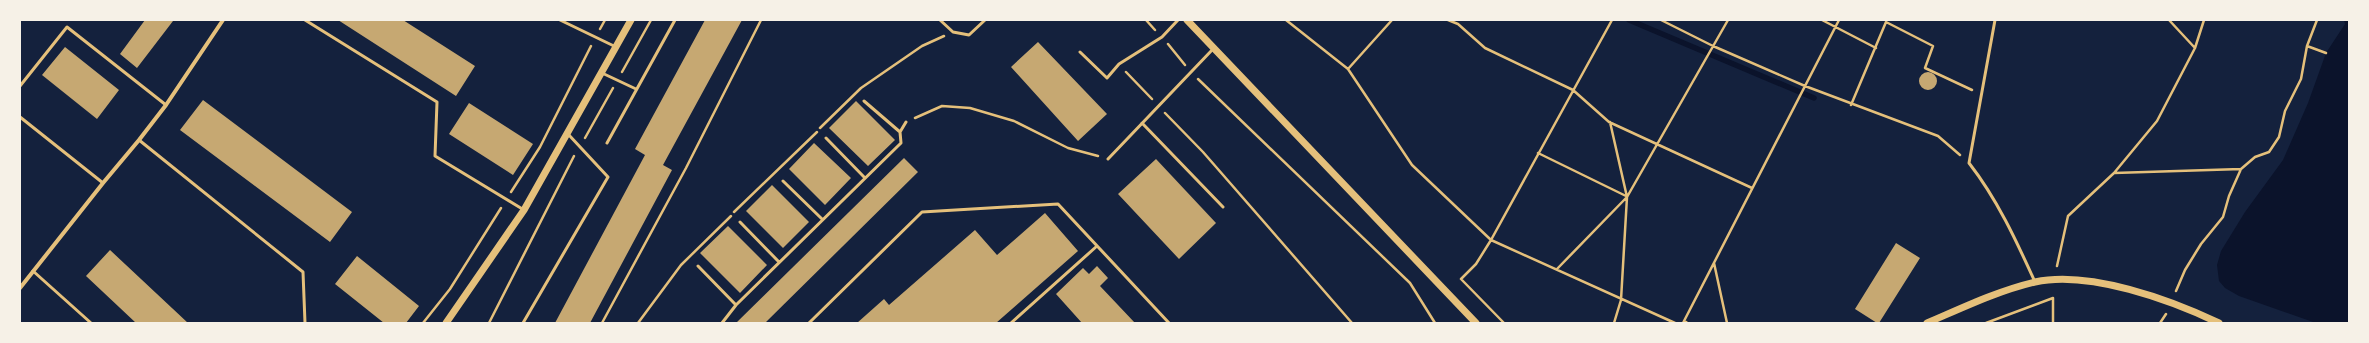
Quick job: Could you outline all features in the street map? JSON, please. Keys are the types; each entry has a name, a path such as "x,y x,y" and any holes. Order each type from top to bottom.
{"street":[{"path":"20,288 103,183 140,140 166,105 223,20"},
{"path":"446,323 524,210 632,20"},
{"path":"1187,20 1476,323"},
{"path":"1927,323 1994,294 2035,282 2082,281 2113,286 2189,308 2219,323"}],"lane":[{"path":"305,20 437,102 436,156 524,210"},
{"path":"560,20 617,48"},
{"path":"607,143 675,20"},
{"path":"940,20 953,32 969,35 985,20"},
{"path":"1080,52 1107,78 1119,64 1162,38 1178,20"},
{"path":"1994,20 1969,163 1986,184 2009,226 2035,282"},
{"path":"20,86 21,81 67,27 166,105"},
{"path":"1108,159 1214,48"},
{"path":"602,73 636,89"},
{"path":"864,101 900,132"},
{"path":"20,117 103,183"},
{"path":"722,323 736,305 901,143 900,132 906,122"},
{"path":"1142,123 1223,207"},
{"path":"523,323 608,177 568,133"},
{"path":"826,138 866,178"},
{"path":"140,140 303,272 305,323"},
{"path":"783,181 822,219"},
{"path":"809,323 922,212 1058,204 1169,323"},
{"path":"740,222 779,262"},
{"path":"1011,323 1097,246"},
{"path":"698,266 736,305"},
{"path":"33,271 92,323"}],"path":[{"path":"423,323 450,289 540,146 605,20"},
{"path":"619,77 650,20"},
{"path":"602,323 686,168 761,20"},
{"path":"1146,20 1191,72 1410,283 1435,323"},
{"path":"1286,20 1348,69 1412,165 1491,240 1557,269 1621,300 1675,323"},
{"path":"1348,69 1392,20"},
{"path":"1448,20 1458,24 1485,48 1573,90 1609,122 1752,188"},
{"path":"1504,323 1461,279 1476,264 1491,240 1612,20"},
{"path":"1661,20 1712,46 1805,86 1852,105 1938,136 1969,163"},
{"path":"1557,269 1627,197 1728,20"},
{"path":"1822,20 1876,48"},
{"path":"1685,323 1752,188 1839,20"},
{"path":"2169,20 2195,48"},
{"path":"2057,266 2068,216 2114,173 2157,121 2195,48 2204,20"},
{"path":"2176,291 2185,270 2201,244 2223,217 2229,196 2242,169 2255,157 2269,152 2279,137 2285,111 2301,79 2307,46 2317,20"},
{"path":"1852,105 1886,22 1933,46 1925,68 1980,94"},
{"path":"638,323 680,265 862,88 922,46 953,32"},
{"path":"2307,46 2326,53"},
{"path":"1119,64 1203,152 1352,323"},
{"path":"584,140 615,84"},
{"path":"906,122 942,106 970,108 1014,121 1068,148 1108,159"},
{"path":"1609,122 1627,197 1621,300 1614,323"},
{"path":"1538,153 1627,197"},
{"path":"489,323 576,154"},
{"path":"2114,173 2242,169"},
{"path":"1714,263 1727,323"},
{"path":"1986,323 2053,298 2053,323"},
{"path":"2160,323 2166,314"}],"water":[{"path":"2344,20 2349,20 2349,323 2316,323 2239,296 2225,288 2219,281 2217,265 2221,251 2245,212 2283,160 2308,103 2326,53 2345,24"}],"building":[{"path":"145,20 173,21 137,68 120,54"},
{"path":"338,20 403,20 475,66 456,96"},
{"path":"705,20 742,20 663,165 672,170 590,323 555,323 645,155 635,149"},
{"path":"1038,42 1107,114 1078,141 1011,67"},
{"path":"65,47 119,90 97,119 42,75"},
{"path":"1924,72 1932,72 1937,77 1935,88 1932,90 1924,90 1919,85 1919,77"},
{"path":"203,100 352,212 330,242 180,130"},
{"path":"856,101 895,140 868,166 829,128"},
{"path":"469,103 533,144 513,175 449,134"},
{"path":"814,143 851,178 825,205 789,169"},
{"path":"904,158 918,172 765,323 736,323"},
{"path":"1156,159 1216,223 1179,259 1118,194"},
{"path":"772,185 809,222 783,248 746,211"},
{"path":"1045,213 1078,251 996,323 857,323 884,299 889,305 975,230 997,255"},
{"path":"728,226 767,265 740,293 700,253"},
{"path":"1896,243 1920,258 1879,323 1877,323 1855,309"},
{"path":"110,250 188,323 136,323 86,276"},
{"path":"357,256 419,306 406,323 384,323 335,284"},
{"path":"1097,266 1108,278 1100,286 1135,323 1082,323 1056,294 1083,268 1089,274"}],"waterway":[{"path":"1629,20 1814,98"}]}
